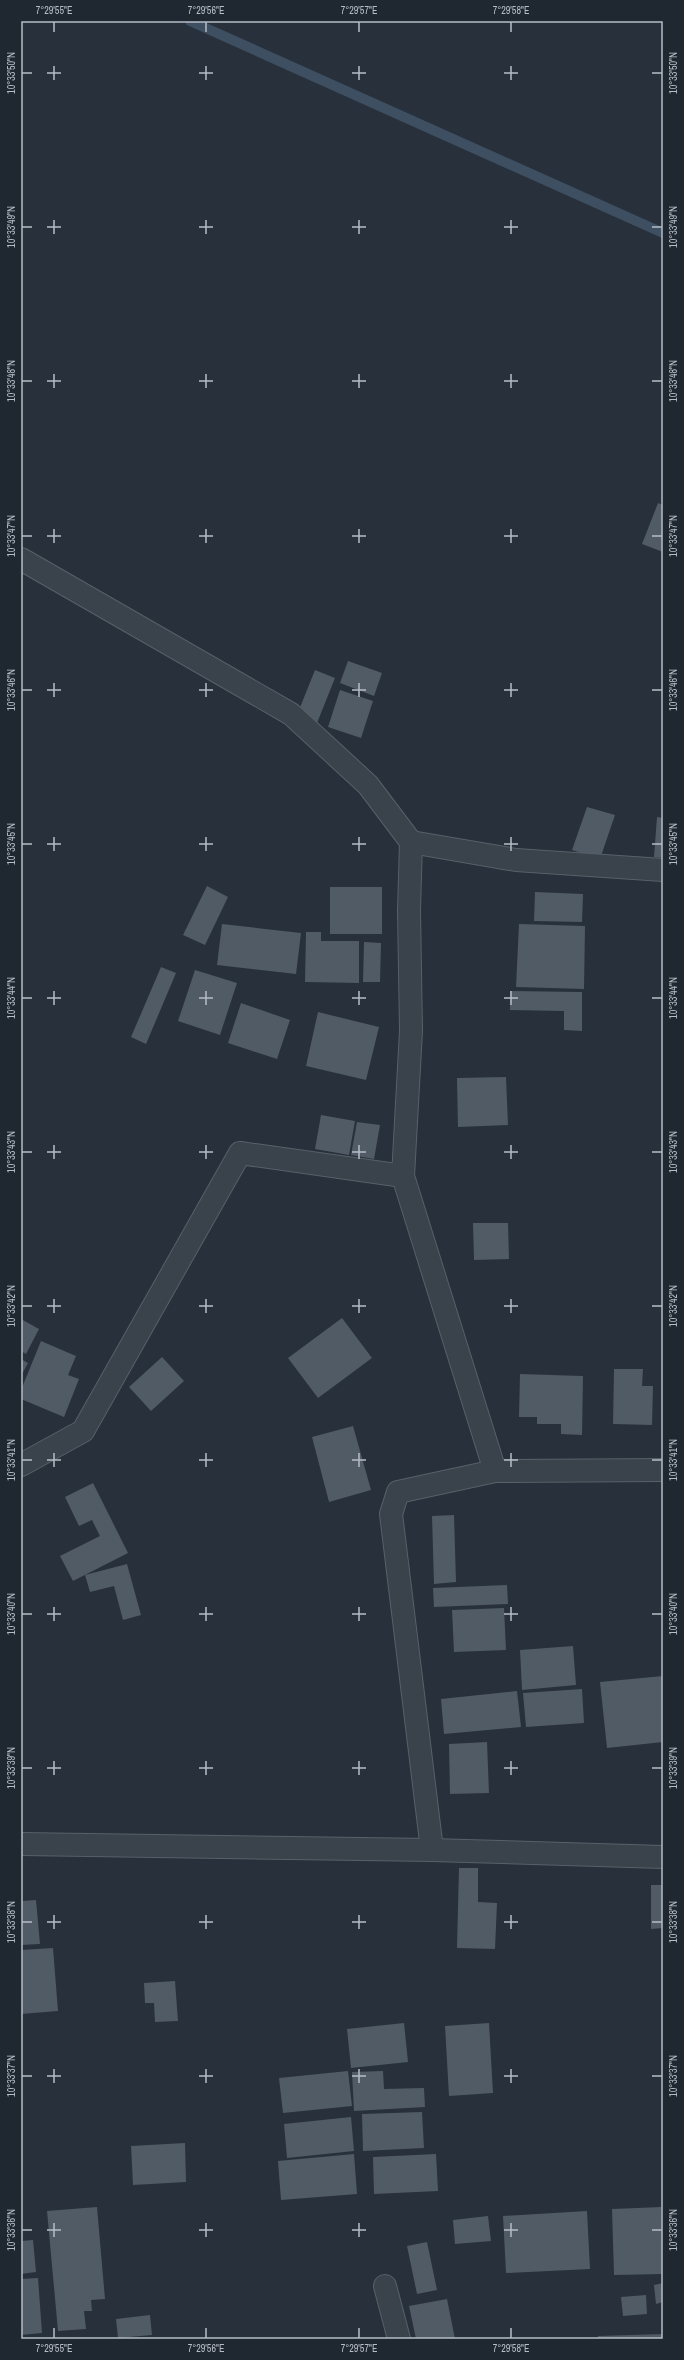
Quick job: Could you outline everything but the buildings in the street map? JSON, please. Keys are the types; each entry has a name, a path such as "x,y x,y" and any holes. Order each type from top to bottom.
{"street":[{"path":"21,559 291,714 368,785 412,842 409,910 412,1031 403,1176 495,1471"},
{"path":"412,842 516,860 663,870"},
{"path":"21,1465 83,1430 240,1153 403,1176"},
{"path":"432,1850 391,1514 398,1492 495,1471 663,1470"},
{"path":"21,1844 432,1850 663,1857"},
{"path":"385,2286 399,2339"}],"waterway":[{"path":"190,21 663,233"}]}
